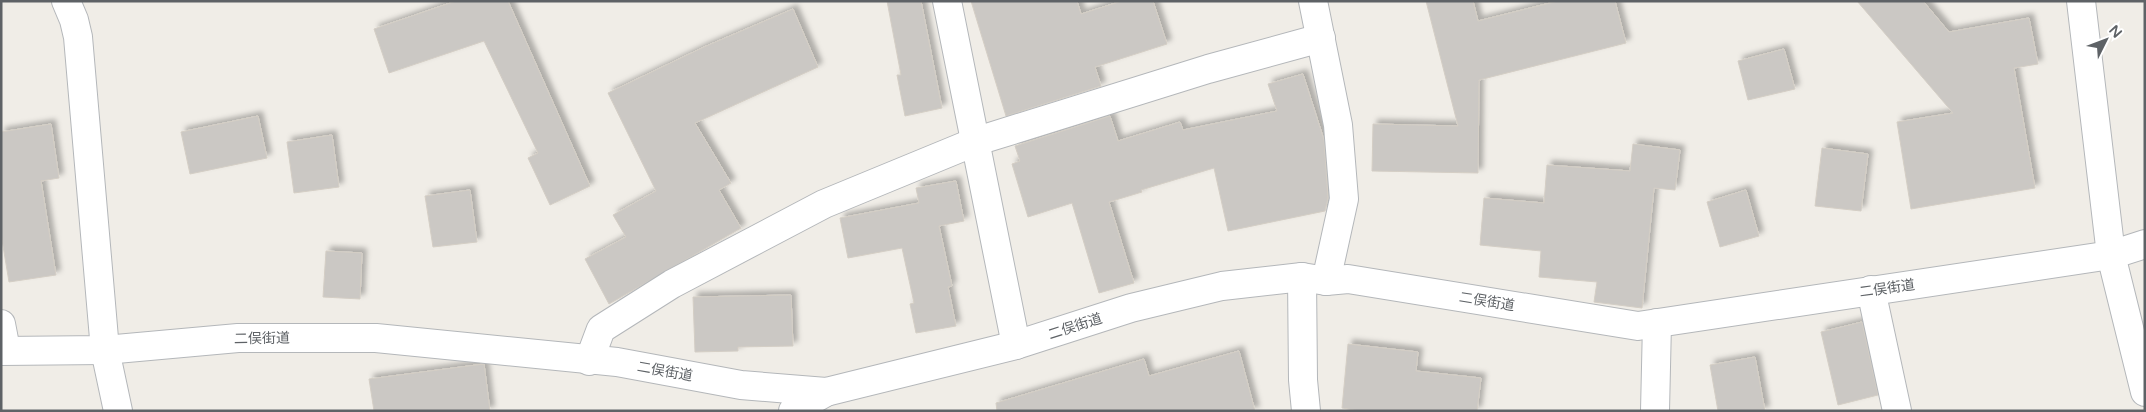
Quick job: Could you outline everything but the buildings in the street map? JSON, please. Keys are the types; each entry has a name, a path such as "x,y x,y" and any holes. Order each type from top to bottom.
{"street":[{"path":"66,1 74,20 78,37 105,350 118,411"},
{"path":"947,1 1016,345"},
{"path":"1306,411 1302,380 1314,279 1344,199 1338,124 1312,1"},
{"path":"2081,1 2112,255 2145,392"},
{"path":"589,361 601,329 672,284 824,204 976,141 1208,69 1321,38"},
{"name":"二俣街道","path":"3,342 105,350 238,338 376,338 589,361 616,362 741,385 826,392 1016,345 1131,308 1222,286 1314,279 1348,279 1638,326 2112,255 2145,244"},
{"path":"1871,290 1897,411"},
{"path":"1655,411 1657,323"},
{"path":"793,411 826,392"}]}
